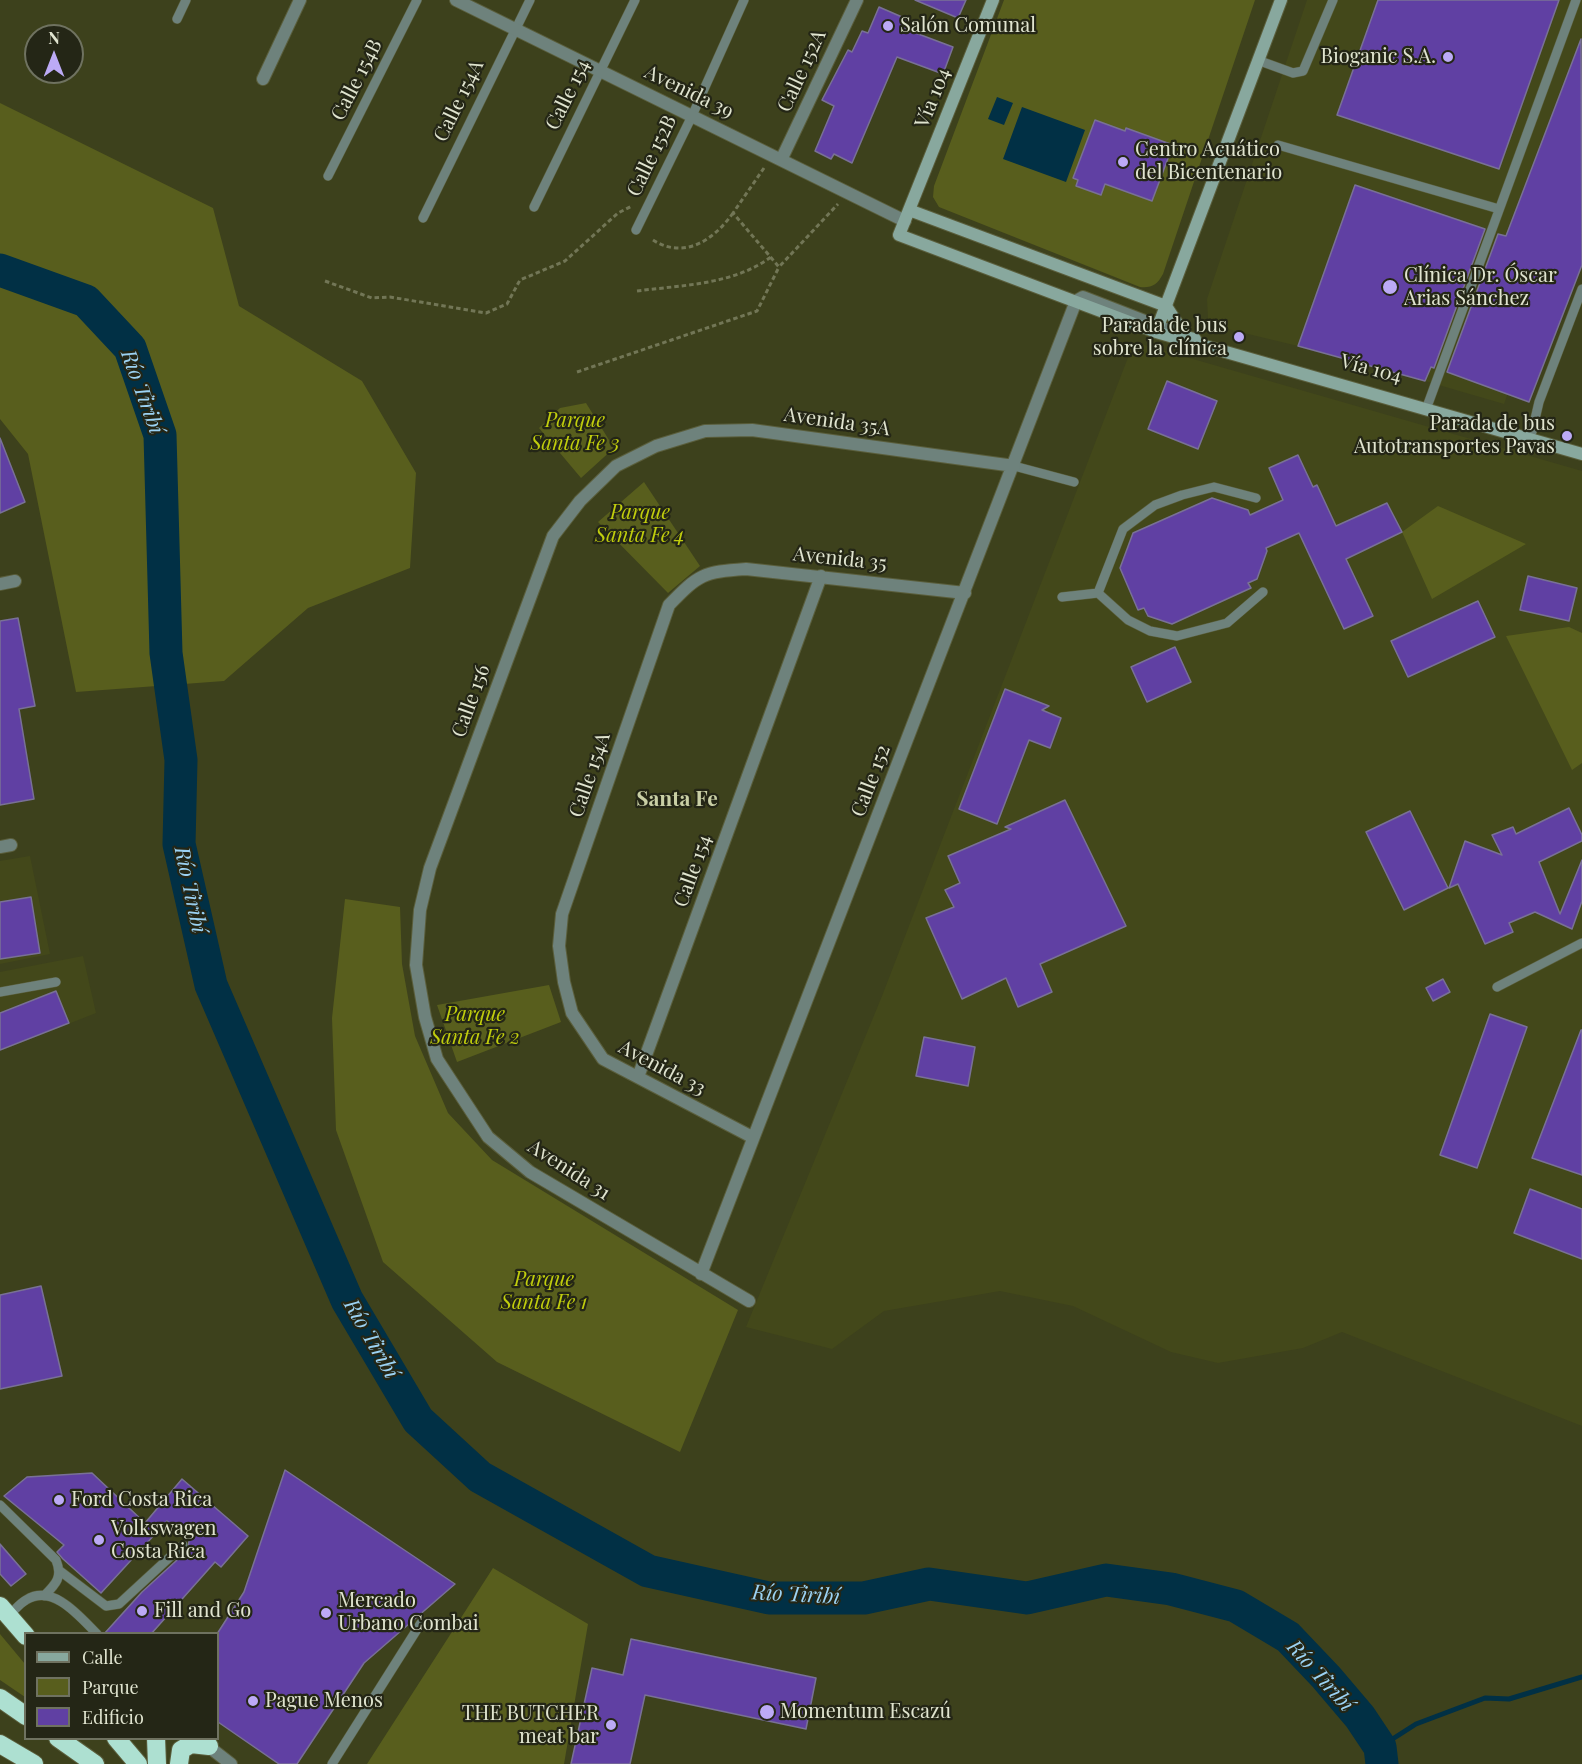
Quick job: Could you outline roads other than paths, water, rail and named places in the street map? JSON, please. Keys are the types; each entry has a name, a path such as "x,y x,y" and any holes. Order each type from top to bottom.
{"highway":[{"path":"7,1614 24,1634"},
{"path":"0,1698 24,1715"},
{"path":"61,1740 95,1764"},
{"path":"118,1740 138,1764"},
{"path":"156,1740 157,1764"},
{"path":"179,1764 181,1750 185,1746 204,1742"},
{"path":"0,1744 34,1764"}],"main road":[{"name":"Vía 104","path":"993,0 899,235 1157,329 1582,454"},
{"path":"1157,329 1260,61 1281,0"},
{"path":"907,215 1166,306 1186,337"},
{"name":"Vía 104","path":"1186,337 1582,446"}],"street":[{"path":"263,78 300,0"},
{"name":"Avenida 39","path":"456,0 849,192 907,215"},
{"name":"Calle 152A","path":"778,156 857,0"},
{"name":"Calle 152","path":"701,1274 1076,301"},
{"path":"1157,329 1186,337"},
{"name":"Avenida 35A","path":"656,446 705,431 752,430 1014,466"},
{"name":"Calle 156","path":"425,1017 416,965 420,910 430,868 553,536 580,501 616,466 656,446"},
{"name":"Avenida 35","path":"710,571 746,569 965,593"},
{"name":"Calle 154A","path":"572,1013 564,982 559,946 562,914 669,605 687,585 710,571"},
{"name":"Calle 154","path":"638,1077 821,576"},
{"path":"0,584 15,581"},
{"name":"Avenida 33","path":"572,1013 603,1059 752,1137"},
{"name":"Avenida 31","path":"425,1017 437,1059 488,1137 530,1172 749,1301"},
{"path":"7,1614 30,1632"},
{"path":"204,1742 231,1764"}],"lane":[{"path":"177,19 186,0"},
{"name":"Calle 154B","path":"328,176 417,0"},
{"name":"Calle 154A","path":"423,218 530,0"},
{"name":"Calle 154","path":"534,207 635,0"},
{"name":"Calle 152B","path":"636,230 692,116 744,0"},
{"path":"1260,61 1293,73 1304,71 1333,0"},
{"path":"1428,404 1576,0"},
{"path":"1571,15 1582,17"},
{"path":"1278,145 1499,209"},
{"path":"1532,432 1539,402 1582,289"},
{"path":"1014,466 1074,482"},
{"path":"1098,593 1123,529 1155,505 1214,487 1256,498"},
{"path":"1062,597 1098,593 1128,620 1150,631 1177,636 1227,623 1263,592"},
{"path":"1497,987 1582,943"},
{"path":"0,992 56,982"},
{"path":"0,1505 56,1560 60,1571 58,1581 44,1596"},
{"path":"60,1571 106,1606 111,1606 119,1604 183,1545"},
{"path":"7,1614 27,1599 44,1596 64,1602 95,1632"},
{"path":"332,1764 421,1623"}],"water":[{"path":"997,97 1013,103 1004,125 988,119"},
{"path":"1022,107 1085,130 1066,182 1003,159"}],"waterway":[{"name":"Río Tiribí","path":"0,270 86,301 130,348 160,435 166,653 181,760 179,844 211,985 347,1300 418,1420 480,1477 648,1571 769,1598 864,1598 929,1584 1027,1598 1106,1580 1171,1589 1236,1606 1288,1637 1326,1677 1360,1717 1380,1747 1382,1764"},
{"path":"1380,1747 1416,1724 1485,1698 1509,1699 1582,1677"}],"place":[{"name":"Salón Comunal","path":"888,26"},
{"name":"Bioganic S.A.","path":"1448,57"},
{"name":"Centro Acuático del Bicentenario","path":"1123,162"},
{"name":"Clínica Dr. Óscar Arias Sánchez","path":"1390,287"},
{"name":"Parada de bus sobre la clínica","path":"1239,337"},
{"name":"Parada de bus Autotransportes Pavas","path":"1567,436"},
{"name":"Ford Costa Rica","path":"59,1500"},
{"name":"Volkswagen Costa Rica","path":"99,1540"},
{"name":"Fill and Go","path":"142,1611"},
{"name":"Mercado Urbano Combai","path":"326,1613"},
{"name":"Pague Menos","path":"253,1701"},
{"name":"Momentum Escazú","path":"767,1712"},
{"name":"THE BUTCHER meat bar","path":"611,1725"}],"district":[{"name":"Santa Fe","path":"677,799"}],"park label":[{"name":"Parque Santa Fe 3","path":"575,432"},
{"name":"Parque Santa Fe 4","path":"640,524"},
{"name":"Parque Santa Fe 2","path":"475,1026"},
{"name":"Parque Santa Fe 1","path":"544,1292"}]}
